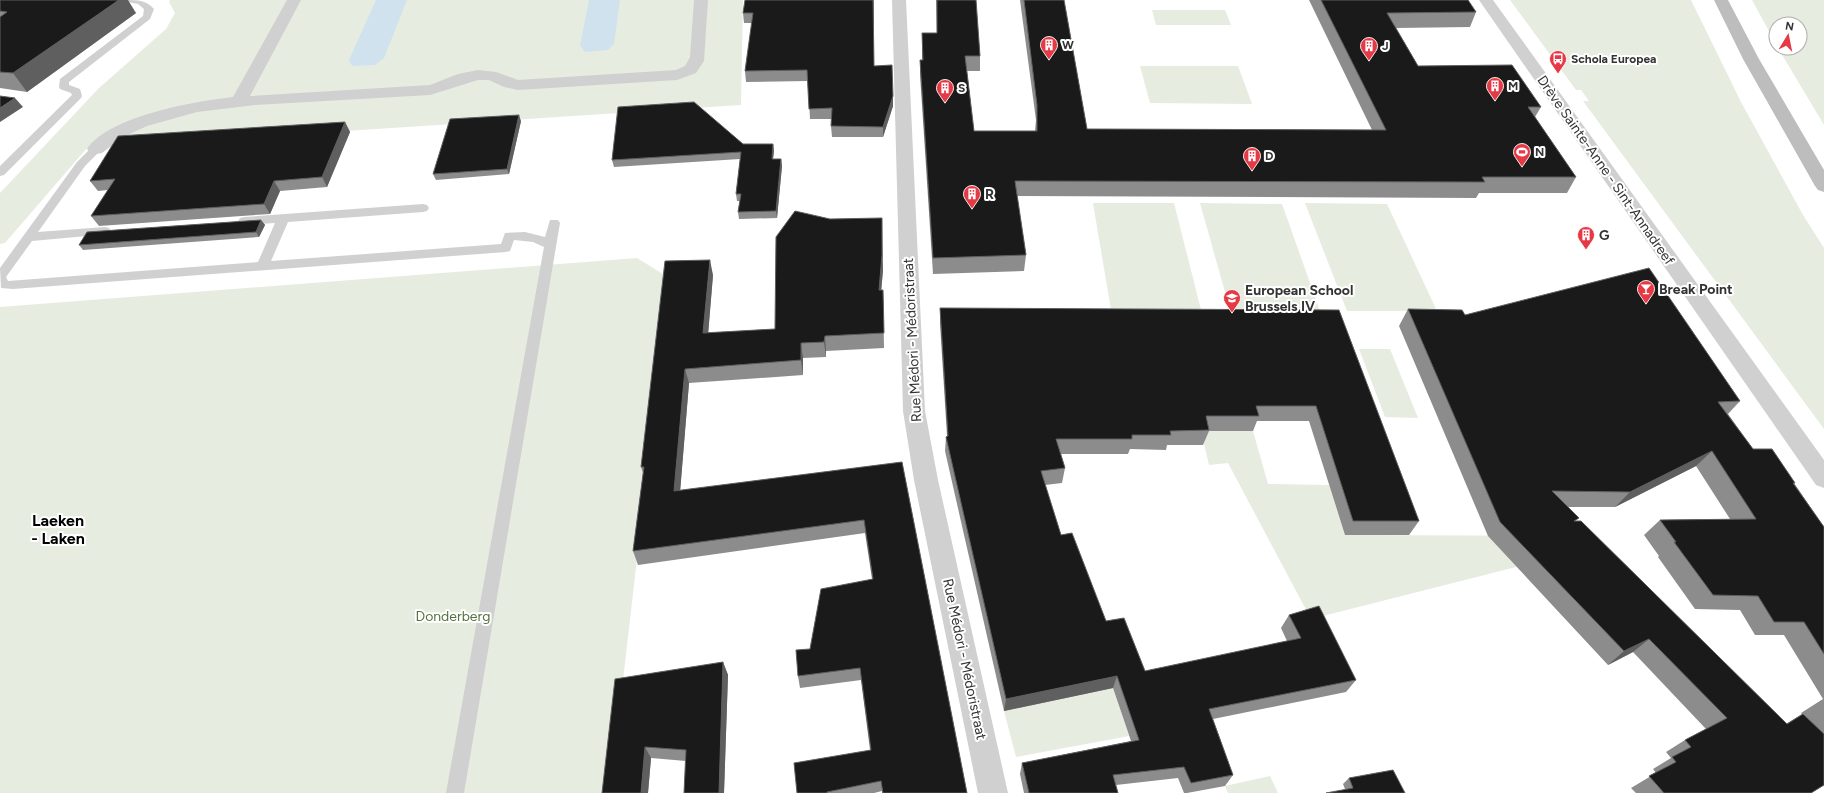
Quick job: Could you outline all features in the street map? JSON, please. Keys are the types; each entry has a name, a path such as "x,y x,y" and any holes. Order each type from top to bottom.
{"main road":[{"path":"1721,0 1751,59 1824,186"}],"street":[{"path":"240,102 242,95 294,0"},
{"path":"96,149 113,136 153,119 201,106 240,102 430,90 439,88 457,79 476,75 497,77 509,84 518,85 677,75 691,70 696,65 698,57 701,0"},
{"name":"Rue Médori - Médoristraat","path":"899,0 914,411 926,480 993,793"},
{"name":"Drève Sainte-Anne - Sint-Annadreef","path":"1486,0 1824,478"}],"lane":[{"path":"0,172 76,96 76,91 64,87 64,81 147,17 149,9 147,6 144,3 131,0"},
{"path":"96,149 81,164 0,277 1,282 5,285 506,248 509,236 530,236 538,238 550,245"},
{"path":"235,222 423,208"},
{"path":"262,266 283,219"},
{"path":"454,793 554,223"},
{"path":"28,237 116,230"}],"green space":[{"path":"170,0 743,0 741,105 87,148 5,243 0,244 0,193 99,88 166,29 175,13 169,2"},
{"path":"1510,0 1691,0 1741,102 1803,215 1824,248 1824,429 1583,101 1589,101 1581,90 1576,90"},
{"path":"1752,0 1824,0 1824,125 1783,56 1808,56 1808,16 1768,16 1768,29"},
{"path":"1152,10 1225,10 1231,25 1156,25"},
{"path":"1140,66 1238,66 1252,104 1150,103"},
{"path":"1093,203 1174,203 1201,310 1111,310"},
{"path":"1200,203 1282,204 1320,311 1230,310"},
{"path":"1305,203 1387,204 1437,311 1347,311"},
{"name":"Donderberg","path":"637,258 666,276 646,481 610,793 0,793 0,307"},
{"path":"1359,349 1390,349 1418,418 1385,417"},
{"path":"1201,431 1253,431 1268,484 1329,485 1345,535 1552,536 1516,567 1311,619 1228,463 1209,465"},
{"path":"1113,688 1129,736 1016,757 1004,711"},
{"path":"1270,776 1278,793 1228,793 1225,786"}],"water":[{"path":"376,0 407,0 384,58 375,65 352,66 349,60"},
{"path":"589,0 620,0 614,44 608,50 585,52 580,45"}],"building":[{"path":"0,0 119,0 13,73 0,72 0,17 7,12 0,11"},
{"path":"745,0 873,0 874,66 892,65 893,96 883,127 831,126 832,108 809,109 807,70 745,71 753,13 743,13"},
{"path":"937,0 976,0 980,56 965,56 974,131 1037,131 1037,105 1024,0 1064,0 1087,129 1386,130 1321,0 1468,0 1476,12 1387,13 1418,66 1512,65 1541,107 1528,107 1576,177 1482,177 1485,182 1015,181 1026,255 933,258 920,60 923,60 922,33 937,33"},
{"path":"0,96 15,98 0,108"},
{"path":"694,102 743,144 773,144 772,159 781,159 776,211 738,212 741,194 736,194 741,152 612,160 618,107"},
{"path":"519,115 507,169 433,174 450,119"},
{"path":"345,122 322,177 274,181 264,204 91,216 115,179 90,181 118,136"},
{"path":"795,211 830,219 882,218 882,255 879,290 883,290 884,333 825,336 824,342 801,343 801,360 685,369 674,491 902,462 967,793 883,793 881,781 827,793 797,793 794,763 871,750 860,668 798,676 796,650 810,649 821,589 873,579 864,520 633,551 644,467 641,467 665,261 710,260 703,333 775,329 776,237"},
{"path":"261,220 256,232 79,245 87,232"},
{"path":"1649,268 1740,401 1718,402 1753,449 1772,449 1795,483 1793,483 1824,527 1824,654 1804,622 1774,622 1758,596 1713,595 1674,542 1676,542 1660,520 1756,519 1712,451 1630,492 1552,491 1579,518 1574,521 1581,521 1787,724 1803,714 1824,734 1824,785 1811,793 1664,793 1649,776 1676,762 1672,757 1691,747 1685,740 1727,718 1649,639 1624,651 1500,522 1408,309 1462,310 1465,315"},
{"path":"940,308 1339,310 1419,521 1353,521 1316,406 1256,406 1259,416 1206,416 1209,430 1170,431 1171,435 1132,435 1132,439 1056,439 1065,468 1041,471 1061,535 1072,533 1106,621 1124,618 1145,671 1301,638 1289,615 1319,606 1356,680 1209,709 1233,775 1191,783 1184,767 1113,775 1118,793 1029,793 1022,763 1139,740 1117,676 1006,699 946,437 948,436"},
{"path":"723,662 719,793 684,793 686,750 645,747 641,793 602,793 615,679"},
{"path":"1393,770 1405,793 1326,793 1353,788 1349,778"}],"place":[{"name":"W","path":"1049,60"},
{"name":"J","path":"1369,61"},
{"name":"Schola Europea","path":"1558,74"},
{"name":"M","path":"1495,101"},
{"name":"S","path":"945,103"},
{"name":"N","path":"1522,167"},
{"name":"D","path":"1252,171"},
{"name":"R","path":"972,209"},
{"name":"G","path":"1586,250"},
{"name":"Break Point","path":"1646,304"},
{"name":"European School Brussels IV","path":"1232,313"}],"district":[{"name":"Laeken - Laken","path":"58,529"}]}
